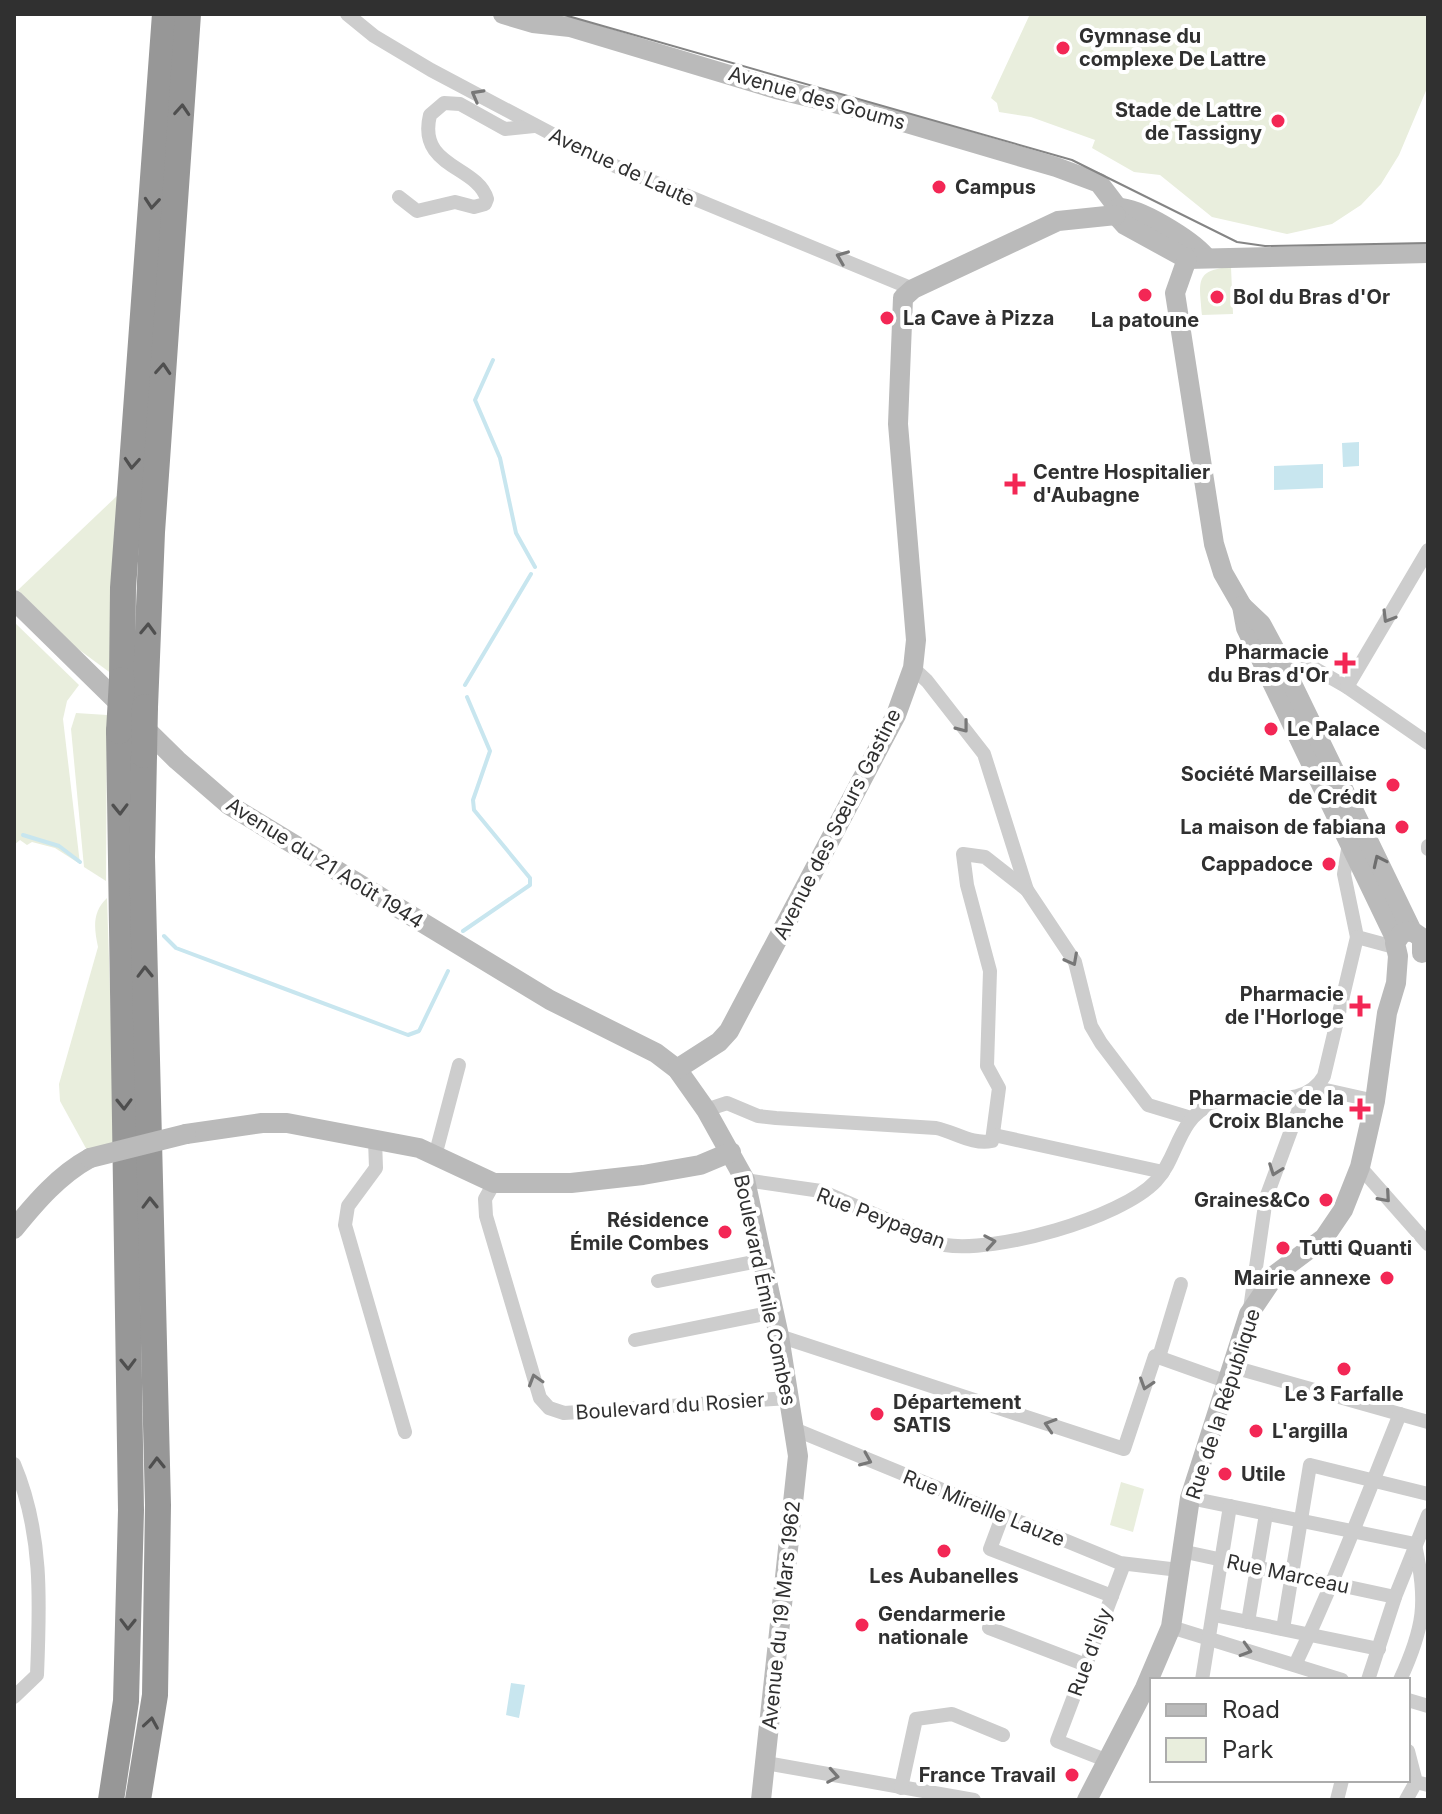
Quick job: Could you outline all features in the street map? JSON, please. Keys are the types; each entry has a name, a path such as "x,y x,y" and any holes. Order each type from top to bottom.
{"highway":[{"path":"111,1800 126,1701 131,1510 119,731 123,588 165,14"},
{"path":"138,1800 155,1695 158,1505 142,872 145,707 152,532 188,14"}],"main road":[{"name":"Avenue des Goums","path":"503,14 533,23 570,27 776,89 859,109 1056,167 1099,183 1117,212"},
{"path":"913,289 1058,221 1117,212 1128,207 1195,245 1196,258 1175,293 1212,534 1223,573 1242,606 1261,624 1274,666 1349,843 1413,946"},
{"path":"1196,258 1428,253"},
{"name":"Avenue des Sœurs Gastine","path":"677,1069 719,1042 729,1031 896,715 913,668 916,640 898,424 901,313 903,298 913,289"},
{"name":"Avenue du 21 Août 1944","path":"14,600 177,760 229,805 550,1000 630,1038 677,1069"},
{"path":"1274,666 1413,946"},
{"name":"Rue de la République","path":"1153,1678 1171,1627 1190,1498 1249,1314 1276,1274 1324,1238 1343,1210 1360,1167 1375,1101 1380,1052 1396,983 1413,946"},
{"name":"Boulevard Émile Combes","path":"677,1069 706,1110 745,1180 779,1336 794,1429"},
{"path":"14,1229 39,1199 74,1167 90,1158 186,1134 262,1123 287,1123 419,1148 494,1183 571,1183 643,1175 700,1165 731,1152"},
{"name":"Avenue du 19 Mars 1962","path":"761,1800 798,1456 794,1429"},
{"name":"Rue de la République","path":"1087,1800 1149,1690"}],"street":[{"name":"Avenue de Laute","path":"347,14 374,36 603,161 693,201 772,229 913,289"},
{"path":"399,197 417,211 455,202 474,207 485,204 487,199 480,185 448,165 431,143 430,115 444,103 460,104 505,129 534,126"},
{"path":"1347,687 1428,550"},
{"path":"1274,666 1293,656 1347,687 1428,743"},
{"path":"913,668 927,681 984,754 1027,890 1075,962 1091,1026 1148,1105 1191,1118 1213,1103 1298,1097 1320,1082 1357,937 1344,874 1349,843"},
{"path":"706,1110 727,1103 758,1116 936,1128 956,1132 973,1142 987,1142 994,1135 999,1088 987,1066 990,971 967,885 963,854 985,857 1027,890"},
{"path":"1357,937 1413,946"},
{"path":"435,1156 459,1065"},
{"path":"1320,1082 1375,1101"},
{"path":"1249,1314 1266,1198 1300,1106 1298,1097"},
{"name":"Rue Peypagan","path":"745,1180 821,1191 945,1245 961,1247 1035,1234 1093,1219 1154,1183 1191,1118"},
{"path":"994,1135 1163,1172"},
{"path":"375,1140 376,1168 348,1206 345,1225 405,1432"},
{"path":"1360,1167 1428,1244"},
{"name":"Boulevard du Rosier","path":"494,1183 485,1199 486,1216 540,1398 549,1408 564,1413 789,1398"},
{"path":"658,1281 763,1260"},
{"path":"1159,1357 1181,1284"},
{"path":"635,1340 774,1312"},
{"path":"779,1336 1124,1449 1155,1356 1428,1422"},
{"path":"1295,1665 1400,1414"},
{"name":"Rue Mireille Lauze","path":"794,1429 1002,1517 1124,1564 1180,1561"},
{"path":"14,1464 29,1501 37,1551 40,1618 37,1675 14,1697"},
{"path":"1283,1629 1310,1465 1428,1494"},
{"path":"1190,1498 1415,1544"},
{"path":"1202,1678 1230,1506"},
{"path":"1248,1622 1266,1514"},
{"path":"1369,1678 1395,1597 1428,1515"},
{"path":"1002,1517 990,1549 1112,1596"},
{"path":"1401,1678 1420,1636 1422,1576 1415,1544"},
{"name":"Rue Marceau","path":"1180,1561 1222,1561 1395,1597"},
{"name":"Rue d'Isly","path":"1108,1761 1057,1741 1124,1564"},
{"path":"1214,1615 1379,1649"},
{"path":"1171,1627 1336,1678"},
{"path":"989,1628 1086,1665"},
{"path":"901,1788 916,1719 952,1714 1003,1735"},
{"path":"1406,1800 1422,1784 1410,1756"},
{"path":"766,1763 974,1800"}],"green space":[{"name":"Stade de Lattre de Tassigny","path":"1030,14 1428,14 1428,86 1399,155 1381,184 1361,205 1332,224 1287,234 1212,217 1160,175 1134,172 1092,148 1095,140 1031,117 999,112 997,103 991,98"},
{"name":"Bol du Bras d'Or","path":"1231,267 1233,314 1202,315 1200,287 1205,275"},
{"path":"118,495 112,674 74,646 18,590"},
{"path":"14,622 79,685 67,701 63,719 80,864 55,848 32,842 27,845 20,840 14,845"},
{"path":"76,713 107,715 106,881 84,867 71,729"},
{"path":"107,898 115,1145 88,1152 60,1101 59,1084 98,947 97,915"},
{"path":"1121,1482 1144,1489 1133,1532 1110,1525"}],"water":[{"path":"1359,442 1359,466 1343,467 1342,443"},
{"path":"1323,464 1323,488 1274,490 1274,466"},
{"path":"511,1683 525,1685 519,1718 506,1715"}],"waterway":[{"path":"493,360 475,400 500,458 516,533 535,567"},
{"path":"465,685 531,574"},
{"path":"463,931 530,885 530,878 474,810 473,800 490,751 467,697"},
{"path":"23,835 59,846 80,862"},
{"path":"164,936 176,948 408,1035 419,1031 448,971"}],"tram line":[{"path":"561,14 1072,160 1237,242 1265,246 1428,243"}],"place":[{"name":"Gymnase du complexe De Lattre","path":"1063,48"},
{"name":"Stade de Lattre de Tassigny","path":"1278,121"},
{"name":"Campus","path":"939,187"},
{"name":"La patoune","path":"1145,295"},
{"name":"Bol du Bras d'Or","path":"1217,297"},
{"name":"La Cave à Pizza","path":"887,318"},
{"name":"Centre Hospitalier d'Aubagne","path":"1015,484"},
{"name":"Pharmacie du Bras d'Or","path":"1345,663"},
{"name":"Le Palace","path":"1271,729"},
{"name":"Société Marseillaise de Crédit","path":"1393,785"},
{"name":"La maison de fabiana","path":"1402,827"},
{"name":"Cappadoce","path":"1329,864"},
{"name":"Pharmacie de l'Horloge","path":"1360,1006"},
{"name":"Pharmacie de la Croix Blanche","path":"1360,1109"},
{"name":"Graines&Co","path":"1326,1200"},
{"name":"Résidence Émile Combes","path":"725,1232"},
{"name":"Tutti Quanti","path":"1283,1248"},
{"name":"Mairie annexe","path":"1387,1278"},
{"name":"Le 3 Farfalle","path":"1344,1369"},
{"name":"Département SATIS","path":"877,1414"},
{"name":"L'argilla","path":"1256,1431"},
{"name":"Utile","path":"1225,1474"},
{"name":"Les Aubanelles","path":"944,1551"},
{"name":"Gendarmerie nationale","path":"862,1625"},
{"name":"France Travail","path":"1072,1775"}]}
